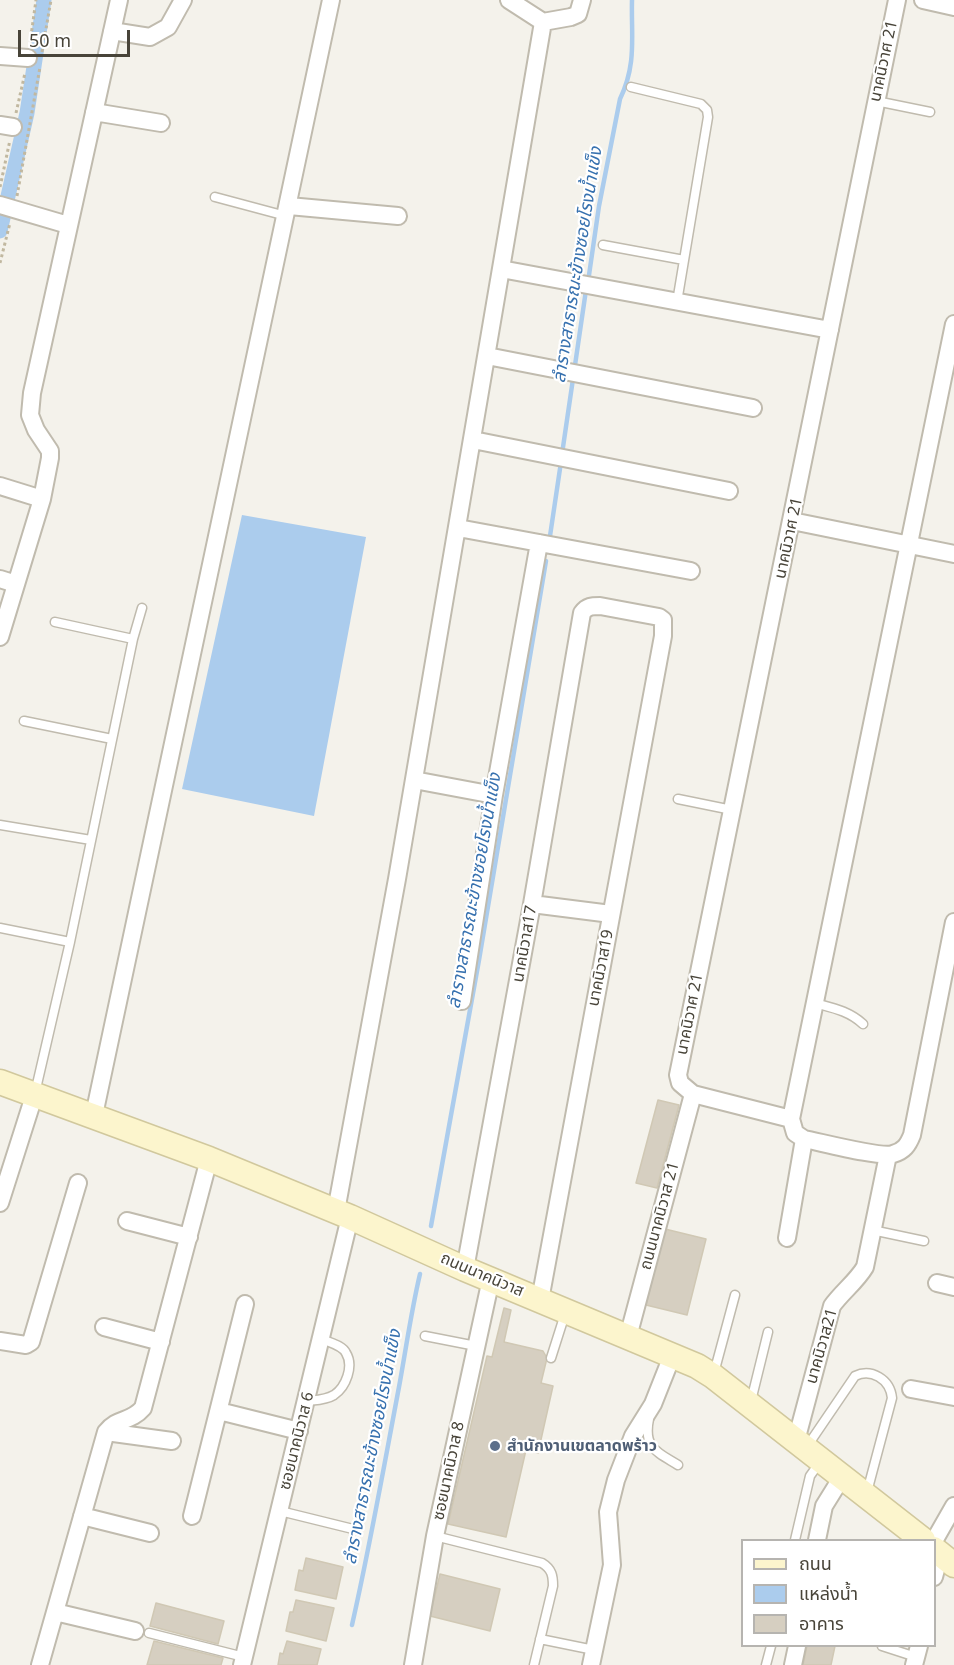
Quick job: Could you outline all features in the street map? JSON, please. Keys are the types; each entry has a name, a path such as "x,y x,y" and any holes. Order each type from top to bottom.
{"main road":[{"name":"ถนนนาคนิวาส","path":"0,1082 209,1159 343,1214 465,1269 672,1356 713,1376 919,1539"}],"street":[{"path":"0,637 8,582 42,499 50,450 36,430 30,415 32,393 119,0"},
{"path":"112,31 150,37 168,27 183,0"},
{"path":"94,1115 331,0"},
{"path":"509,0 543,22 578,14 582,0"},
{"name":"นาคนิวาศ 21","path":"693,1094 680,1083 678,1075 897,0"},
{"path":"923,0 954,7"},
{"name":"ซอยนาคนิวาส 6","path":"243,1661 322,1339 543,22"},
{"path":"0,56 28,58"},
{"path":"94,112 161,123"},
{"path":"5,207 68,225"},
{"path":"287,211 398,216"},
{"path":"501,269 830,330"},
{"path":"954,324 791,1119 795,1133 804,1139 888,1155 901,1151 907,1146 912,1135 954,922"},
{"path":"487,356 753,408"},
{"path":"473,440 729,491"},
{"path":"0,486 42,499"},
{"path":"792,521 954,554"},
{"path":"458,528 691,571"},
{"path":"462,1001 494,795 539,543"},
{"name":"นาคนิวาส19","path":"540,1300 663,636 663,620 659,617 600,606 585,609 581,619"},
{"name":"นาคนิวาส17","path":"465,1269 532,904 581,619"},
{"path":"414,780 494,795"},
{"path":"532,904 611,914"},
{"path":"0,1203 35,1094"},
{"path":"693,1094 791,1119"},
{"name":"ถนนนาคนิวาส 21","path":"628,1337 693,1094"},
{"path":"787,1238 804,1139"},
{"name":"นาคนิวาส21","path":"808,1450 829,1315 838,1297 859,1278 865,1267 888,1155"},
{"path":"40,1665 106,1432 113,1423 134,1418 143,1408 209,1159"},
{"path":"0,1341 26,1345 31,1342 78,1183"},
{"path":"127,1221 189,1237"},
{"name":"ซอยนาคนิวาส 8","path":"413,1665 435,1536 491,1279"},
{"path":"937,1283 954,1287"},
{"path":"192,1515 246,1304"},
{"path":"104,1327 161,1342"},
{"path":"592,1658 612,1565 608,1512 615,1480 633,1436 653,1404 672,1356"},
{"path":"912,1389 954,1397"},
{"path":"219,1410 299,1431"},
{"path":"106,1432 172,1441"},
{"path":"817,1539 824,1506 842,1477"},
{"path":"937,1554 954,1506"},
{"path":"82,1515 150,1533"},
{"path":"55,1612 142,1632"},
{"path":"793,1665 797,1647"}],"lane":[{"path":"631,87 701,104 707,110 708,117 677,302"},
{"path":"876,100 930,112"},
{"path":"215,197 287,211"},
{"path":"603,245 684,260"},
{"path":"35,1094 70,942 133,639 142,608"},
{"path":"55,622 133,639"},
{"path":"24,721 112,740"},
{"path":"678,798 732,810"},
{"path":"0,825 91,840"},
{"path":"0,928 70,942"},
{"path":"814,1004 846,1011 863,1024"},
{"path":"872,1230 924,1240"},
{"path":"713,1376 735,1295"},
{"path":"551,1358 567,1311"},
{"path":"750,1405 768,1332"},
{"path":"425,1336 476,1346"},
{"path":"307,1401 325,1399 335,1395 347,1378 349,1364 346,1353 340,1347 322,1339"},
{"path":"795,1539 810,1476 808,1450 855,1376 862,1372 870,1372 888,1384 892,1398 866,1496"},
{"path":"653,1404 647,1430 650,1445 678,1465"},
{"path":"280,1511 353,1529"},
{"path":"435,1536 542,1563 548,1567 553,1575 553,1586 534,1665"},
{"path":"142,1632 243,1661"},
{"path":"540,1639 592,1658"},
{"path":"766,1665 771,1647"},
{"path":"885,1647 916,1656"}],"path":[{"path":"0,188 7,126 28,58 36,0"}],"water":[{"path":"242,515 366,537 314,816 182,789"}],"building":[{"path":"658,1100 679,1105 657,1188 636,1183"},
{"path":"665,1229 706,1239 687,1315 646,1305"},
{"path":"504,1308 511,1310 504,1342 543,1351 547,1358 541,1383 553,1386 538,1453 526,1450 506,1537 448,1524 487,1356 492,1357"},
{"path":"306,1558 343,1567 336,1599 295,1590 299,1570 303,1571"},
{"path":"440,1574 500,1589 490,1631 430,1616"},
{"path":"296,1600 334,1608 326,1641 286,1631 290,1612 293,1612"},
{"path":"156,1603 224,1621 218,1644 150,1626"},
{"path":"154,1641 223,1658 221,1665 147,1665"},
{"path":"287,1641 321,1649 317,1665 278,1665 280,1653 283,1654"},
{"path":"807,1647 835,1647 831,1665 803,1665"}],"waterway":[{"path":"0,231 27,113 44,0"},
{"name":"ลำรางสาธารณะข้างซอยโรงน้ำแข็ง","path":"588,282 599,206 620,99 631,62 632,0"},
{"name":"ลำรางสาธารณะข้างซอยโรงน้ำแข็ง","path":"562,454 586,290"},
{"name":"ลำรางสาธารณะข้างซอยโรงน้ำแข็ง","path":"550,536 561,462"},
{"name":"ลำรางสาธารณะข้างซอยโรงน้ำแข็ง","path":"431,1226 479,960 546,561"},
{"name":"ลำรางสาธารณะข้างซอยโรงน้ำแข็ง","path":"352,1625 377,1506 420,1274"}],"place":[{"name":"สำนักงานเขตลาดพร้าว","path":"495,1446"}]}
